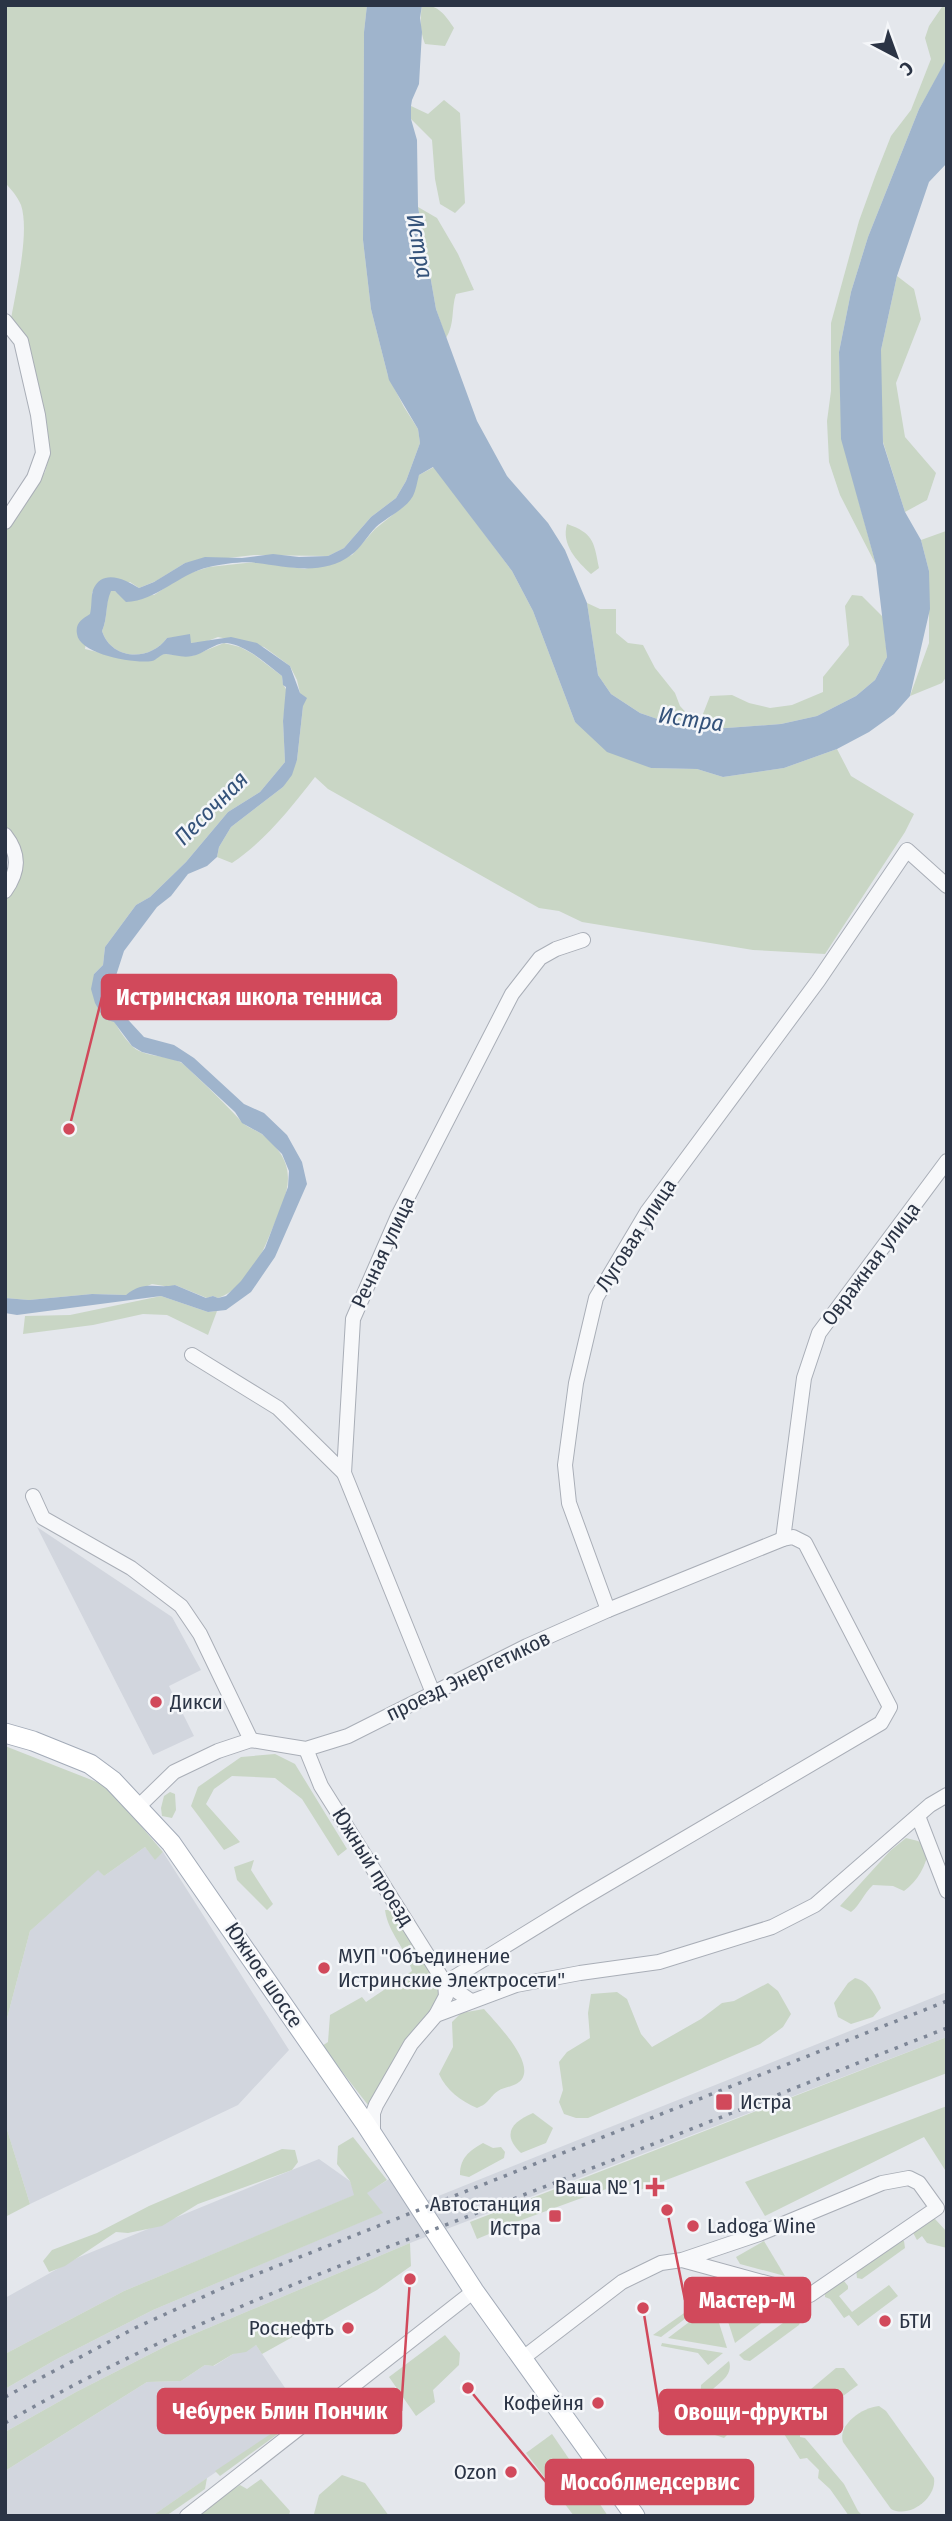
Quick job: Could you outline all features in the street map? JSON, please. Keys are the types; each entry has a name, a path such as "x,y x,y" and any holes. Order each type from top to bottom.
{"main road":[{"name":"Южное шоссе","path":"6,1733 90,1764 114,1781 171,1843 373,2135 470,2286 635,2516"}],"street":[{"path":"5,321 20,341 38,415 43,453 34,478 5,522"},
{"path":"5,835 17,857 12,881 5,891"},
{"name":"Луговая улица","path":"608,1610 569,1503 565,1465 576,1383 596,1298 647,1212 818,981 907,850 947,886"},
{"name":"Речная улица","path":"433,1693 344,1473 352,1319 398,1216 512,994 540,958 556,949 583,940"},
{"name":"Овражная улица","path":"783,1539 804,1378 819,1333 947,1161"},
{"path":"192,1355 278,1408 344,1473"},
{"path":"33,1496 43,1518 131,1568 180,1606 200,1634 251,1740"},
{"path":"445,1983 580,1900 881,1723 890,1707 805,1543 793,1537 783,1539"},
{"name":"проезд Энергетиков","path":"138,1807 174,1772 207,1755 251,1740 306,1749 348,1736 527,1646 783,1539"},
{"name":"Южный проезд","path":"306,1749 321,1786 445,1983"},
{"path":"436,2015 516,1985 659,1962 772,1927 815,1905 918,1816 947,1795"},
{"path":"918,1816 947,1891"},
{"path":"445,1983 471,2000"},
{"path":"373,2135 373,2113 381,2095 411,2044 436,2015 446,1996 445,1983"},
{"path":"523,2358 622,2282 661,2263 682,2260 759,2234 882,2183 909,2178 919,2183 937,2208 810,2295 682,2260"},
{"path":"187,2516 470,2286"}],"shaded area":[{"path":"37,1527 172,1617 201,1670 169,1686 194,1736 153,1755"},
{"path":"145,1847 155,1859 163,1852 289,2050 238,2105 30,2204 5,2123 5,2026 30,1931 98,1869 104,1876"},
{"path":"947,1992 947,2037 410,2243 170,2344 5,2432 5,2389 153,2310 382,2213 366,2193 391,2178 411,2207"},
{"path":"319,2159 350,2181 355,2195 124,2291 5,2354 5,2298 77,2258"},
{"path":"256,2345 302,2413 152,2516 5,2516 5,2471 147,2382 181,2381 205,2365 214,2366 233,2354"}],"green space":[{"path":"5,5 367,5 364,32 363,240 371,309 388,376 418,429 420,443 406,481 396,498 371,517 344,548 328,556 254,555 185,563 139,588 130,582 92,592 85,649 130,660 165,654 192,656 224,643 253,654 282,676 287,691 283,721 285,762 260,792 228,812 186,862 150,897 136,905 105,947 103,965 94,974 114,1020 131,1045 142,1052 184,1065 243,1123 263,1135 284,1160 288,1184 264,1247 241,1282 226,1295 218,1298 207,1298 175,1285 170,1287 152,1284 126,1295 92,1294 29,1300 5,1298 5,896 18,877 22,862 21,854 5,827 5,529 45,472 49,456 38,382 18,326 11,319 24,230 21,205 5,183"},
{"path":"422,5 437,9 454,28 445,46 425,44 421,25"},
{"path":"947,6 946,61 919,109 868,237 851,292 839,352 842,439 876,565 840,495 829,462 827,421 831,391 831,323 859,221 876,174 891,136 911,110 931,59 925,38 929,26 942,7"},
{"path":"444,100 460,113 465,203 455,213 440,204 432,140 411,119 411,106 428,114"},
{"path":"418,207 437,218 458,254 474,290 456,294 451,327 446,338 436,309"},
{"path":"897,276 914,289 921,319 896,383 905,437 936,473 927,500 905,512 883,442 881,395 881,350"},
{"path":"434,467 512,571 533,611 575,722 651,768 697,769 723,777 784,768 837,749 851,776 914,814 825,954 753,950 582,922 559,911 539,908 328,789 315,777 276,824 244,854 232,863 217,857 219,847 231,827 283,787 297,760 303,706 297,680 290,666 264,647 218,637 205,642 190,643 189,637 167,638 151,651 141,654 122,652 107,641 102,631 110,591 122,596 154,595 184,575 209,567 255,562 305,569 352,555 375,529 405,505 419,475"},
{"path":"567,524 582,531 594,545 599,568 591,574 568,546"},
{"path":"946,531 947,676 942,683 910,696 929,643 929,571 921,540"},
{"path":"852,595 862,596 883,617 887,657 875,680 856,696 817,716 781,724 713,729 669,723 640,713 611,694 598,675 587,603 600,609 616,609 616,633 628,643 643,645 655,668 691,718 701,719 710,696 732,695 770,708 792,705 823,692 823,677 849,645 845,606"},
{"path":"161,1296 208,1312 217,1311 208,1335 167,1315 143,1314 93,1325 23,1334 25,1316 70,1315"},
{"path":"5,1746 107,1786 163,1852 155,1860 145,1847 104,1876 98,1870 30,1931 5,2026"},
{"path":"275,1754 295,1764 347,1849 338,1856 302,1799 275,1778 232,1776 214,1789 206,1804 240,1842 224,1850 191,1806 198,1787 241,1757"},
{"path":"170,1792 175,1794 176,1810 172,1818 162,1816 161,1808 164,1796"},
{"path":"906,1838 929,1848 926,1861 913,1883 904,1891 893,1886 873,1885 851,1912 840,1906 890,1851"},
{"path":"254,1860 251,1870 273,1904 267,1910 237,1880 234,1867"},
{"path":"385,1910 398,1910 443,1961 447,1999 379,2098 368,2105 322,2046 328,2042 330,2015 362,1997 366,2002 412,1971"},
{"path":"855,1978 868,1986 881,2008 873,2017 851,2024 838,2017 834,2003 848,1983"},
{"path":"768,1983 778,1991 791,2014 783,2027 760,2044 588,2118 564,2114 559,2102 563,2090 559,2062 567,2052 590,2038 588,2013 591,1994 617,1992 627,1999 641,2034 652,2047 701,2019 722,2003 734,2001"},
{"path":"484,2009 512,2042 523,2062 524,2071 520,2082 498,2091 477,2108 455,2094 439,2074 453,2047 452,2022 461,2013"},
{"path":"947,2037 947,2073 640,2190 633,2184 621,2187 620,2184 489,2232 477,2239 470,2222"},
{"path":"947,2106 947,2173 924,2137 765,2216 745,2182"},
{"path":"533,2113 553,2128 546,2143 521,2153 511,2140 510,2134 519,2120"},
{"path":"5,2123 30,2204 5,2217"},
{"path":"353,2137 387,2180 367,2193 383,2213 153,2310 5,2389 5,2354 124,2291 354,2195 350,2181 337,2164 338,2146"},
{"path":"483,2143 493,2148 501,2147 505,2152 504,2158 469,2177 460,2175 466,2156"},
{"path":"282,2149 295,2150 298,2162 292,2170 198,2204 162,2226 128,2233 116,2232 65,2266 49,2272 43,2261 52,2250 97,2233 149,2206"},
{"path":"935,2219 947,2232 947,2248 927,2243 922,2236 917,2240 912,2231 928,2220"},
{"path":"899,2240 904,2241 905,2248 862,2279 857,2278 856,2270"},
{"path":"764,2241 785,2276 740,2264 736,2257"},
{"path":"410,2243 411,2266 377,2290 262,2354 256,2345 213,2366 205,2365 181,2381 147,2382 5,2471 5,2432 76,2392 170,2344"},
{"path":"698,2277 720,2283 715,2296 661,2337 653,2335 711,2294"},
{"path":"844,2281 848,2289 839,2296 852,2312 889,2285 898,2296 858,2326 849,2315 844,2318 830,2299 825,2297 825,2293"},
{"path":"726,2284 789,2302 735,2343 720,2297"},
{"path":"713,2304 727,2348 668,2338"},
{"path":"798,2312 801,2320 799,2325 750,2361 739,2355"},
{"path":"445,2335 460,2353 459,2365 433,2390 435,2402 416,2416 389,2377"},
{"path":"662,2343 723,2353 708,2365 698,2353 661,2346"},
{"path":"729,2361 728,2373 713,2389 710,2417 718,2413 732,2430 724,2438 706,2432 699,2424 701,2385"},
{"path":"836,2368 844,2368 858,2385 843,2396 827,2391 821,2395 824,2409 815,2418 800,2414 800,2437 805,2438 844,2484 863,2516 849,2516 830,2489 818,2478 819,2470 807,2458 800,2459 779,2426 779,2416"},
{"path":"879,2406 886,2411 934,2478 931,2493 913,2509 891,2509 843,2442 844,2429 853,2418"},
{"path":"281,2427 282,2431 220,2476 215,2471"},
{"path":"552,2434 608,2516 574,2516 526,2453"},
{"path":"342,2475 365,2483 389,2516 316,2516 314,2514 319,2495"},
{"path":"207,2478 205,2489 166,2516 152,2516"},
{"path":"261,2479 290,2511 289,2516 196,2516 240,2485 247,2489"}],"water":[{"path":"367,5 422,5 419,84 412,100 411,119 417,140 418,207 436,309 477,421 507,476 548,523 565,550 587,603 598,675 611,694 640,713 669,723 713,729 781,724 817,716 856,696 875,680 887,657 876,565 841,439 839,352 851,292 868,237 919,109 947,58 947,163 929,182 897,276 881,350 883,443 905,512 921,540 929,571 930,609 910,696 894,714 869,732 837,749 784,768 723,777 697,769 651,768 607,752 575,722 533,611 512,571 433,467 419,475 410,501 376,527 355,552 340,562 318,568 293,568 251,562 215,566 187,575 148,597 126,602 115,591 111,591 102,631 114,648 122,652 141,654 160,646 167,638 190,634 191,643 231,637 257,643 290,666 300,693 307,698 303,706 297,760 292,775 283,787 231,827 219,847 217,857 207,866 188,874 171,896 157,907 124,951 112,988 120,1011 144,1037 174,1045 194,1058 244,1104 264,1113 287,1135 302,1162 307,1184 275,1257 251,1292 226,1310 208,1312 161,1296 17,1315 5,1313 5,1298 29,1300 92,1294 126,1295 145,1286 175,1285 206,1298 226,1296 241,1281 265,1248 288,1187 289,1171 282,1154 262,1134 242,1123 235,1112 181,1062 142,1052 132,1046 114,1022 104,1019 91,989 94,974 103,965 105,947 136,905 150,897 186,862 228,812 260,792 285,762 283,721 286,687 283,685 282,676 249,652 227,643 218,644 192,656 166,654 144,662 108,656 80,641 77,627 90,614 92,592 97,583 108,577 127,581 139,588 185,563 205,557 242,558 273,554 328,556 344,548 371,517 396,498 406,481 420,443 418,429 389,380 371,309 363,240 364,32"}],"railway":[{"path":"5,2397 135,2328 229,2285 947,2001"},
{"path":"5,2423 116,2364 230,2311 947,2028"}],"place":[{"name":"Истринская школа тенниса","path":"69,1129"},
{"name":"Дикси","path":"156,1702"},
{"name":"МУП \"Объединение Истринские Электросети\"","path":"324,1968"},
{"name":"Истра","path":"724,2102"},
{"name":"Ваша № 1","path":"655,2187"},
{"name":"Мастер-М","path":"667,2210"},
{"name":"Автостанция Истра","path":"555,2216"},
{"name":"Ladoga Wine","path":"693,2226"},
{"name":"Чебурек Блин Пончик","path":"410,2279"},
{"name":"Овощи-фрукты","path":"643,2308"},
{"name":"БТИ","path":"885,2321"},
{"name":"Роснефть","path":"348,2328"},
{"name":"Мособлмедсервис","path":"468,2388"},
{"name":"Кофейня","path":"598,2403"},
{"name":"Ozon","path":"511,2472"}],"water label":[{"name":"Песочная","path":"211,808"}]}
